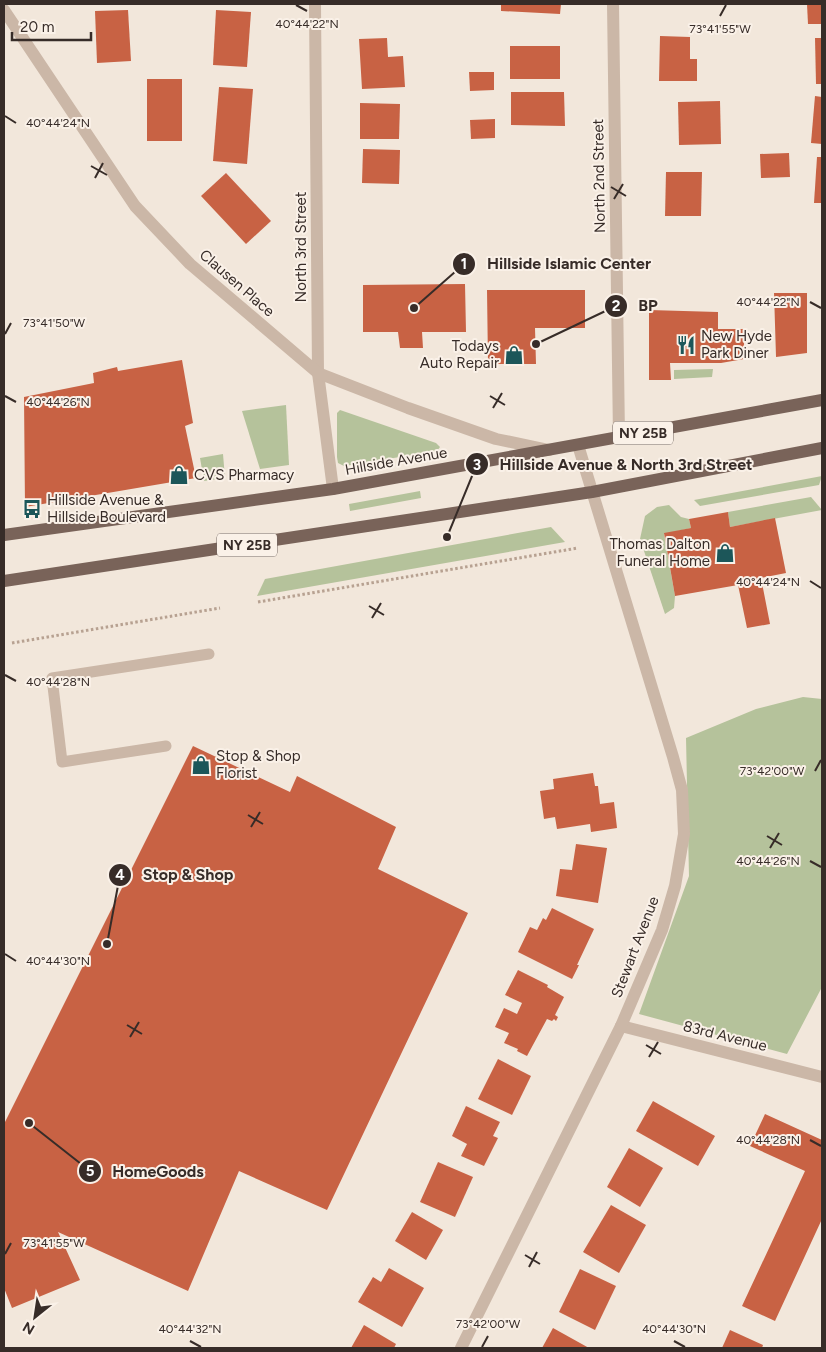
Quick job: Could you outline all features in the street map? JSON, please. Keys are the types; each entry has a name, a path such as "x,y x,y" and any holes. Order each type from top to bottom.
{"main road":[{"name":"Hillside Avenue","path":"4,535 333,489 822,400"},
{"name":"NY 25B","path":"4,580 592,492 822,448"}],"street":[{"name":"North 3rd Street","path":"315,4 318,373 333,489"},
{"name":"North 2nd Street","path":"613,4 619,437"},
{"name":"Clausen Place","path":"4,10 135,206 190,264 318,373 408,408 496,439 548,450"},
{"name":"Stewart Avenue","path":"461,1348 621,1026 662,930 675,886 684,834 682,790 578,445"},
{"name":"83rd Avenue","path":"621,1026 822,1077"}],"lane":[{"path":"166,746 62,762 52,678 209,654"}],"path":[{"path":"258,602 578,548"},
{"path":"12,643 220,608"}],"green space":[{"path":"713,369 712,377 674,379 674,370"},
{"path":"286,405 289,465 260,469 242,411"},
{"path":"340,410 436,443 440,447 437,451 344,466 338,463 337,457 337,413"},
{"path":"223,454 225,478 204,481 200,458"},
{"path":"822,476 819,485 700,506 694,500"},
{"path":"420,491 421,498 350,511 349,504"},
{"path":"811,497 822,510 730,527 728,512"},
{"path":"669,505 681,517 689,519 691,528 664,534 675,596 674,608 665,614 640,539 645,516 657,507"},
{"path":"551,527 565,542 257,596 265,579"},
{"path":"803,697 822,699 822,987 787,1054 639,1014 689,876 686,738 756,709"}],"building":[{"path":"501,4 561,4 560,14 501,11"},
{"path":"807,4 822,4 822,24 808,24"},
{"path":"128,10 131,61 97,63 95,11"},
{"path":"216,10 251,12 247,67 213,65"},
{"path":"660,36 690,37 690,59 697,59 697,81 659,81"},
{"path":"387,38 388,57 403,56 405,87 362,89 359,39"},
{"path":"815,38 822,38 822,84 816,84"},
{"path":"510,46 560,46 560,79 510,79"},
{"path":"469,72 494,72 494,90 470,91"},
{"path":"147,79 182,79 182,141 147,141"},
{"path":"219,87 253,89 247,164 213,161"},
{"path":"511,92 564,92 565,126 511,125"},
{"path":"815,96 822,97 822,144 811,143"},
{"path":"720,101 721,144 679,145 678,102"},
{"path":"360,103 400,104 399,139 360,139"},
{"path":"495,119 495,138 471,139 470,120"},
{"path":"363,149 400,150 399,184 362,183"},
{"path":"789,153 790,177 761,178 760,154"},
{"path":"817,157 822,157 822,203 814,203"},
{"path":"666,172 702,172 701,216 665,216"},
{"path":"226,173 271,221 246,244 201,196"},
{"path":"465,284 466,332 422,332 423,348 400,348 398,332 363,332 363,285"},
{"path":"487,290 585,290 585,328 535,328 536,364 488,364"},
{"path":"774,293 807,293 807,353 776,357"},
{"path":"649,310 718,312 718,329 744,329 744,359 721,363 670,363 671,380 649,380"},
{"path":"182,360 193,423 185,426 196,478 25,507 24,397 94,383 93,373 117,367 118,371"},
{"name":"Thomas Dalton Funeral Home","path":"728,512 730,527 775,518 786,573 761,578 770,624 747,628 738,585 675,596 664,533 691,528 689,519"},
{"path":"193,746 290,792 297,776 396,827 378,869 468,913 327,1210 239,1171 188,1291 58,1232 80,1280 12,1308 4,1288 4,1124"},
{"path":"593,773 595,786 598,786 600,804 614,802 617,828 591,832 590,824 557,829 555,817 544,819 540,791 554,789 553,779"},
{"path":"576,844 607,848 598,903 556,896 560,869 572,870"},
{"path":"552,908 594,929 572,979 518,952 530,927 537,930 543,918 546,920"},
{"path":"518,970 548,985 547,987 564,997 555,1015 558,1017 556,1021 554,1019 552,1021 547,1019 527,1056 517,1051 518,1049 504,1043 509,1033 495,1027 504,1008 517,1014 522,1003 505,995"},
{"path":"498,1059 531,1076 512,1115 478,1099"},
{"path":"653,1101 715,1136 698,1166 636,1131"},
{"path":"466,1106 500,1122 493,1136 498,1138 484,1166 461,1156 467,1144 452,1136"},
{"path":"765,1114 822,1140 822,1219 775,1321 742,1306 805,1171 750,1146"},
{"path":"629,1148 663,1168 640,1207 607,1187"},
{"path":"438,1162 473,1177 455,1217 420,1202"},
{"path":"611,1205 646,1225 619,1273 583,1252"},
{"path":"412,1212 443,1230 426,1260 395,1241"},
{"path":"389,1268 424,1288 402,1327 358,1302 373,1277 381,1282"},
{"path":"580,1269 616,1286 595,1330 559,1312"},
{"path":"364,1325 396,1344 394,1348 351,1348"},
{"path":"553,1328 589,1348 542,1348"},
{"path":"730,1330 763,1345 762,1348 722,1348"}],"place":[{"name":"Hillside Islamic Center","path":"414,308"},
{"name":"BP","path":"536,344"},
{"name":"New Hyde Park Diner","path":"686,345"},
{"name":"Todays Auto Repair","path":"514,355"},
{"name":"CVS Pharmacy","path":"179,475"},
{"name":"Hillside Avenue & Hillside Boulevard","path":"32,509"},
{"name":"Hillside Avenue & North 3rd Street","path":"447,537"},
{"name":"Thomas Dalton Funeral Home","path":"725,553"},
{"name":"Stop & Shop Florist","path":"201,765"},
{"name":"Stop & Shop","path":"107,944"},
{"name":"HomeGoods","path":"29,1123"}]}
